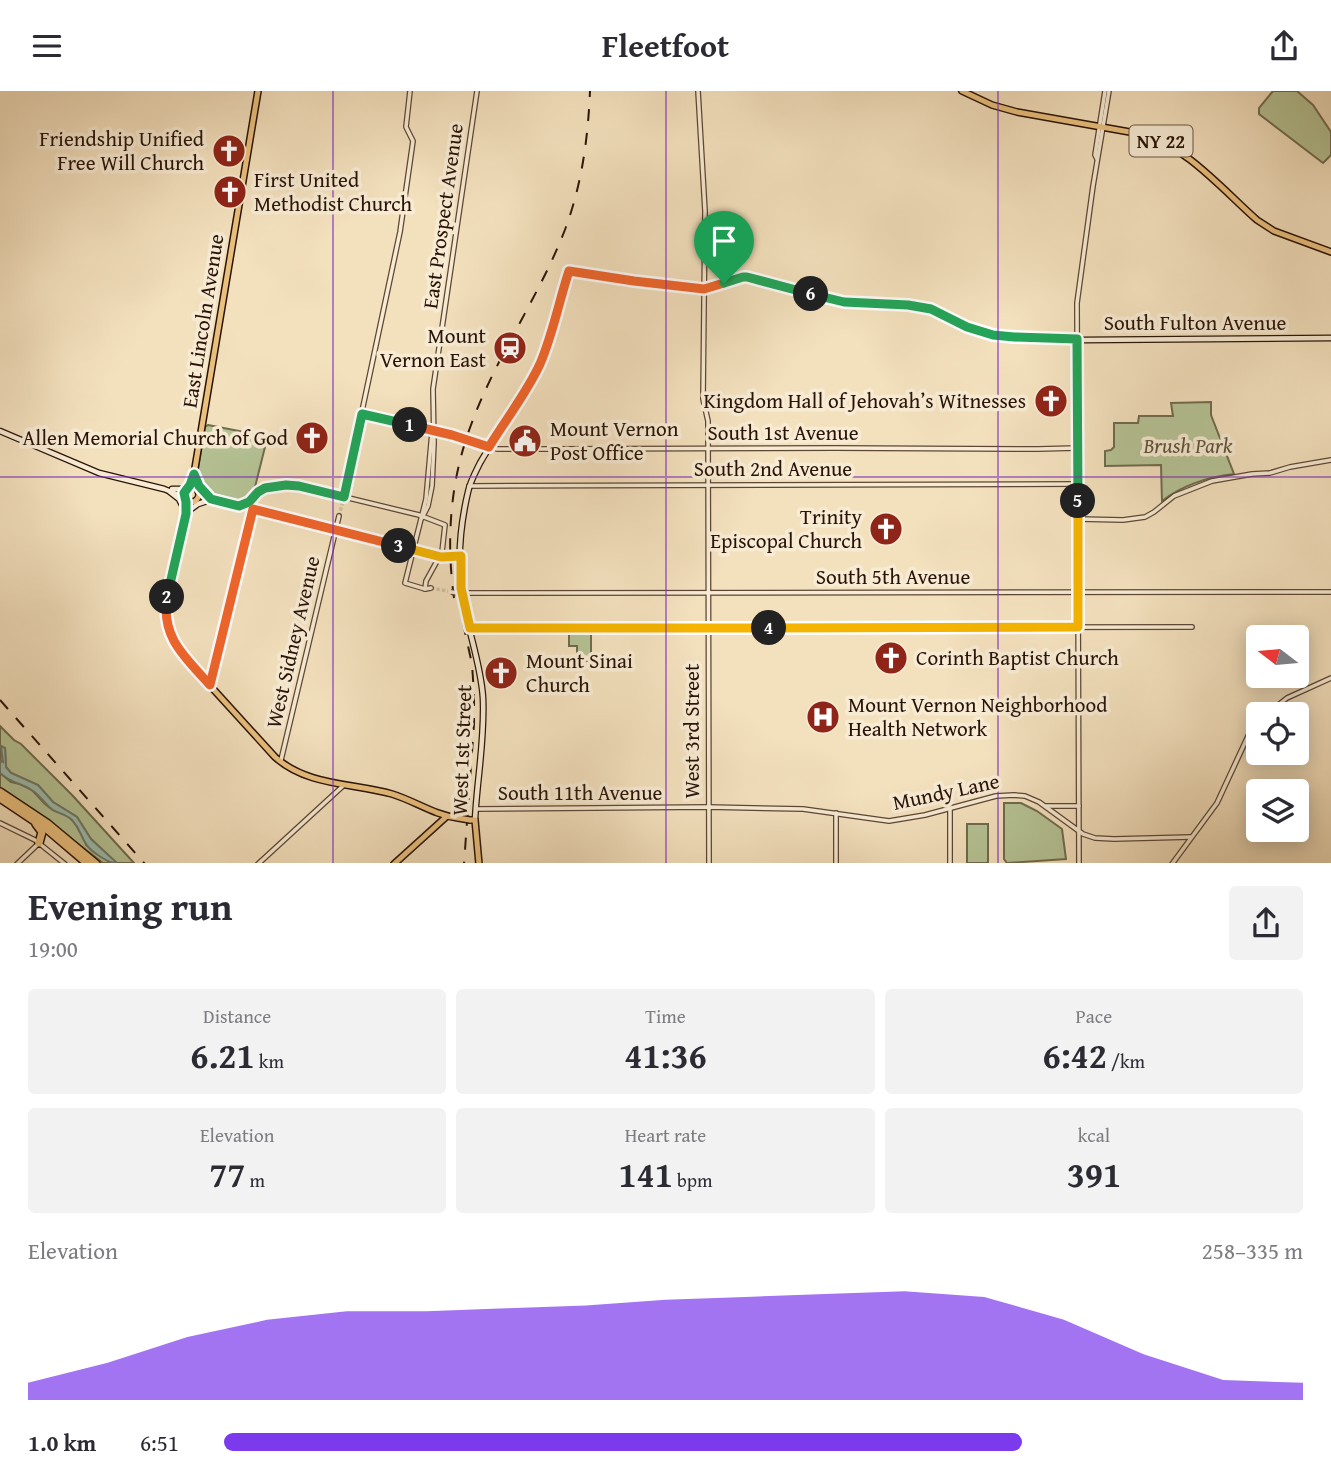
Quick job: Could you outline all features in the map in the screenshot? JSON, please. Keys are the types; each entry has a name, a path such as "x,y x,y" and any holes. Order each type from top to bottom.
{"highway":[{"path":"0,792 48,824 96,863"},
{"path":"0,798 29,816 88,863"},
{"path":"29,816 42,831 39,843"}],"main road":[{"name":"East Lincoln Avenue","path":"187,488 194,475 258,91"},
{"name":"NY 22","path":"962,91 1017,112 1144,135 1170,145 1185,155 1261,223 1274,231 1331,252"},
{"name":"South Fulton Avenue","path":"569,271 704,289 747,277 841,302 908,305 931,309 967,327 993,335 1014,337 1331,338"},
{"name":"West 1st Street","path":"479,863 473,820 483,701 470,628 455,592 455,556 469,486 487,446 527,389 539,365 569,271"},
{"path":"0,431 99,473 165,489 189,502 212,499 441,557 455,556"},
{"name":"East Lincoln Avenue","path":"194,475 197,490"},
{"path":"194,475 199,486 212,499"},
{"path":"187,488 184,497 186,513 167,597 167,620 172,640 184,657 281,762 309,777 395,795 446,817 473,820"},
{"path":"165,489 197,490 212,499"},
{"path":"165,489 179,499 186,513"},
{"path":"186,513 198,498 197,490"},
{"path":"239,506 256,495"},
{"path":"186,513 198,503 212,499"},
{"path":"394,863 446,817"}],"street":[{"path":"344,497 397,243 412,146 412,138 406,127 410,91"},
{"name":"East Prospect Avenue","path":"422,518 428,506 432,486 433,389 477,91"},
{"name":"West 3rd Street","path":"698,91 705,211 703,399 708,421 709,863"},
{"path":"1079,863 1077,303 1097,159 1095,155 1107,91"},
{"name":"South 1st Avenue","path":"362,414 433,430 497,449 1077,448"},
{"name":"East Prospect Avenue","path":"425,589 405,583 427,493 430,436 433,430"},
{"path":"434,443 438,436 444,433"},
{"path":"1078,519 1123,520 1145,517 1180,493 1212,481 1270,473 1331,460"},
{"name":"South 2nd Avenue","path":"469,486 1077,484"},
{"path":"210,685 256,495 265,488 299,486 419,515 445,525 441,557 426,581 425,589 431,588"},
{"path":"428,506 429,514 435,522"},
{"name":"West Sidney Avenue","path":"281,762 339,516"},
{"name":"South 5th Avenue","path":"455,592 1331,591"},
{"path":"470,628 1192,627"},
{"path":"1282,702 1331,678"},
{"path":"1172,863 1221,797 1246,740"},
{"path":"258,863 345,783"},
{"name":"Mundy Lane","path":"770,808 814,809 889,821 1009,795 1029,797 1078,830"},
{"path":"1045,806 1079,806"},
{"name":"South 11th Avenue","path":"476,809 770,808"},
{"path":"950,809 950,863"},
{"path":"836,813 836,863"},
{"path":"0,823 39,843 65,863"},
{"path":"1078,830 1101,839 1191,838"},
{"path":"18,863 39,843"}],"green space":[{"path":"1273,91 1297,91 1313,105 1331,132 1331,155 1323,163 1259,114 1259,108"},
{"name":"Brush Park","path":"1211,402 1211,415 1234,474 1196,483 1178,490 1162,501 1161,465 1105,466 1105,451 1114,447 1114,423 1138,423 1139,416 1173,416 1171,403"},
{"path":"208,425 265,436 267,439 254,491 249,500 242,501 208,492 200,483 197,475 205,427"},
{"path":"569,632 591,632 591,661 577,661 577,646 569,646"},
{"path":"0,726 73,796 134,863 116,863 91,839 77,817 53,802 38,785 11,773 6,767 5,748 1,747 3,763 0,761"},
{"path":"0,773 11,782 32,790 53,810 68,816 84,836 86,845 111,863 103,863 43,817 0,789"},
{"path":"1004,803 1021,803 1062,829 1066,859 1007,863 1004,859"},
{"path":"967,824 988,824 988,863 967,863"}],"shaded area":[{"path":"1,746 5,748 6,767 11,773 38,785 53,802 77,817 91,839 117,863 91,850 70,818 50,808 29,788 0,773 0,761 3,762"}],"tunnel":[{"path":"339,516 344,497"},
{"path":"431,588 448,591"}],"railway":[{"path":"454,598 450,533 458,467 481,400 544,277 566,227 583,160 590,91"},
{"path":"463,623 472,664 474,694 464,863"},
{"path":"0,700 144,863"}],"place":[{"name":"Friendship Unified Free Will Church","path":"229,151"},
{"name":"First United Methodist Church","path":"230,192"},
{"name":"Mount Vernon East","path":"510,348"},
{"name":"Kingdom Hall of Jehovah’s Witnesses","path":"1051,401"},
{"name":"Allen Memorial Church of God","path":"312,438"},
{"name":"Mount Vernon Post Office","path":"525,441"},
{"name":"Trinity Episcopal Church","path":"886,529"},
{"name":"Corinth Baptist Church","path":"891,658"},
{"name":"Mount Sinai Church","path":"501,673"},
{"name":"Mount Vernon Neighborhood Health Network","path":"823,717"}],"route":[{"path":"569,271 704,289 724,283 747,277 841,302 908,305 931,309 979,332 1000,336 1077,339 1078,627 470,628 461,588 461,556 441,557 253,509 210,685 172,640 166,606 186,514 184,493 194,474 199,486 211,499 239,506 249,502 265,488 286,485 344,497 362,414 428,428 489,447 527,389 539,365 569,271"}]}
